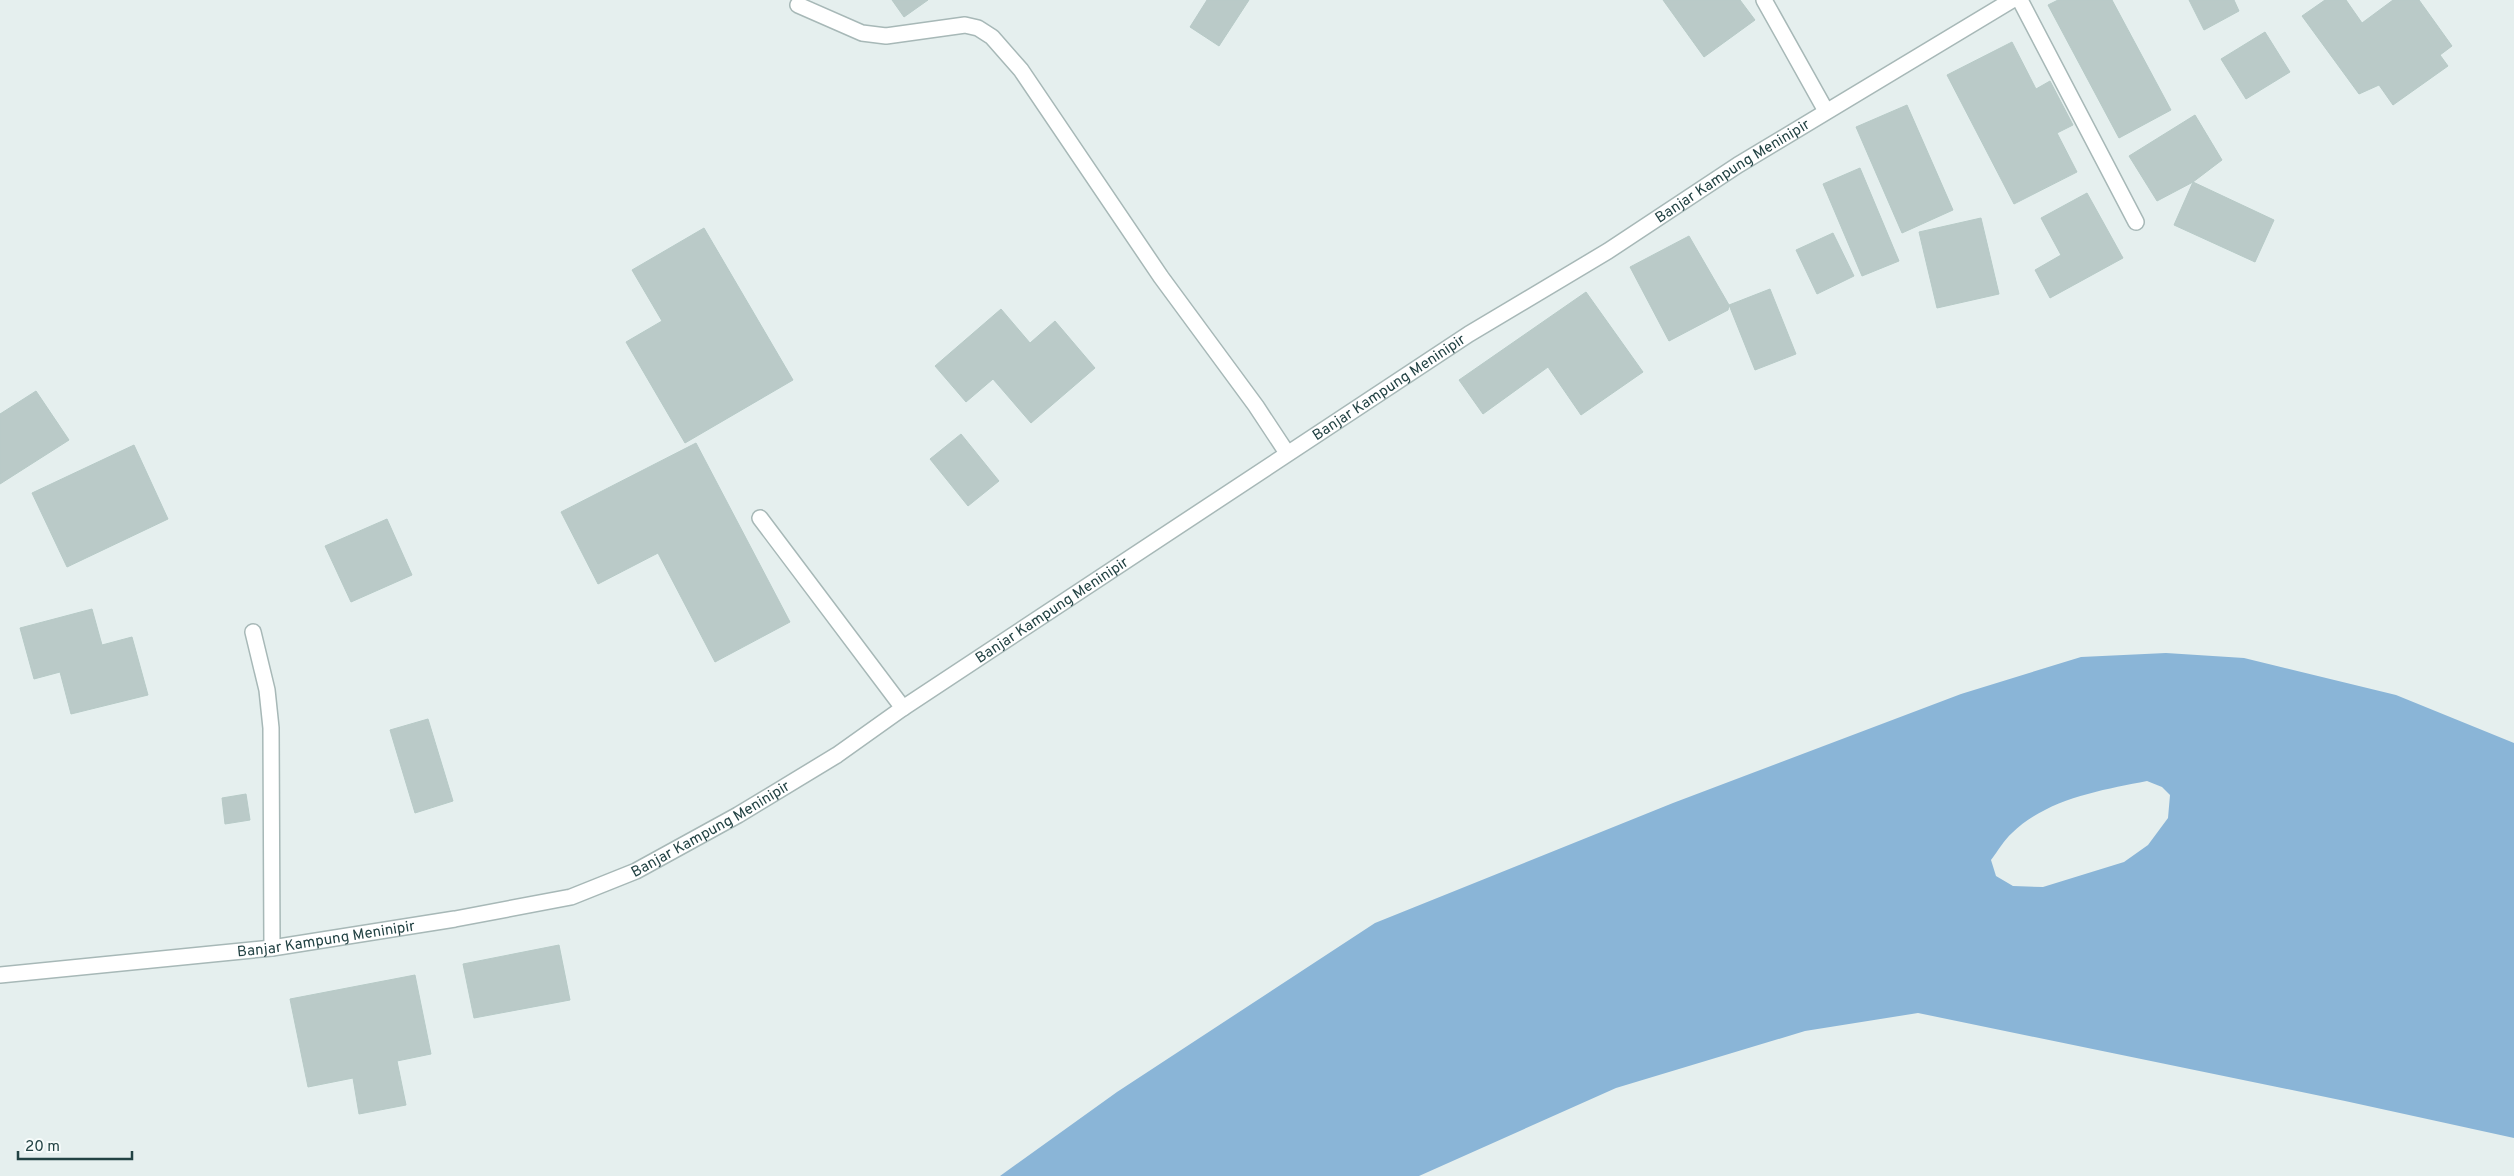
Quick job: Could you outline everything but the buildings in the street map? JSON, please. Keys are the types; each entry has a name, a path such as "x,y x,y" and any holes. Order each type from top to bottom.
{"street":[{"path":"1764,0 1826,111"},
{"name":"Banjar Kampung Meninipir","path":"0,975 272,948 454,919 571,897 636,871 738,815 837,755 903,708 1287,452 1469,334 1608,250 1738,165 2012,0"},
{"path":"2020,0 2136,222"},
{"path":"798,5 862,34 886,36 965,25 978,28 992,37 1021,70 1161,277 1246,391 1287,452"},
{"path":"760,518 903,708"},
{"path":"253,632 267,690 271,728 272,948"}],"water":[{"path":"2166,653 2244,658 2396,695 2514,743 2514,1138 2345,1101 1918,1013 1805,1031 1616,1088 1419,1176 1000,1176 1117,1092 1375,923 1673,803 1961,694 2081,657","holes":["2147,781 2162,787 2170,795 2168,818 2148,845 2124,862 2043,887 2013,886 1996,876 1991,860 2012,833 2026,821 2041,812 2093,792 2129,784"]}]}
